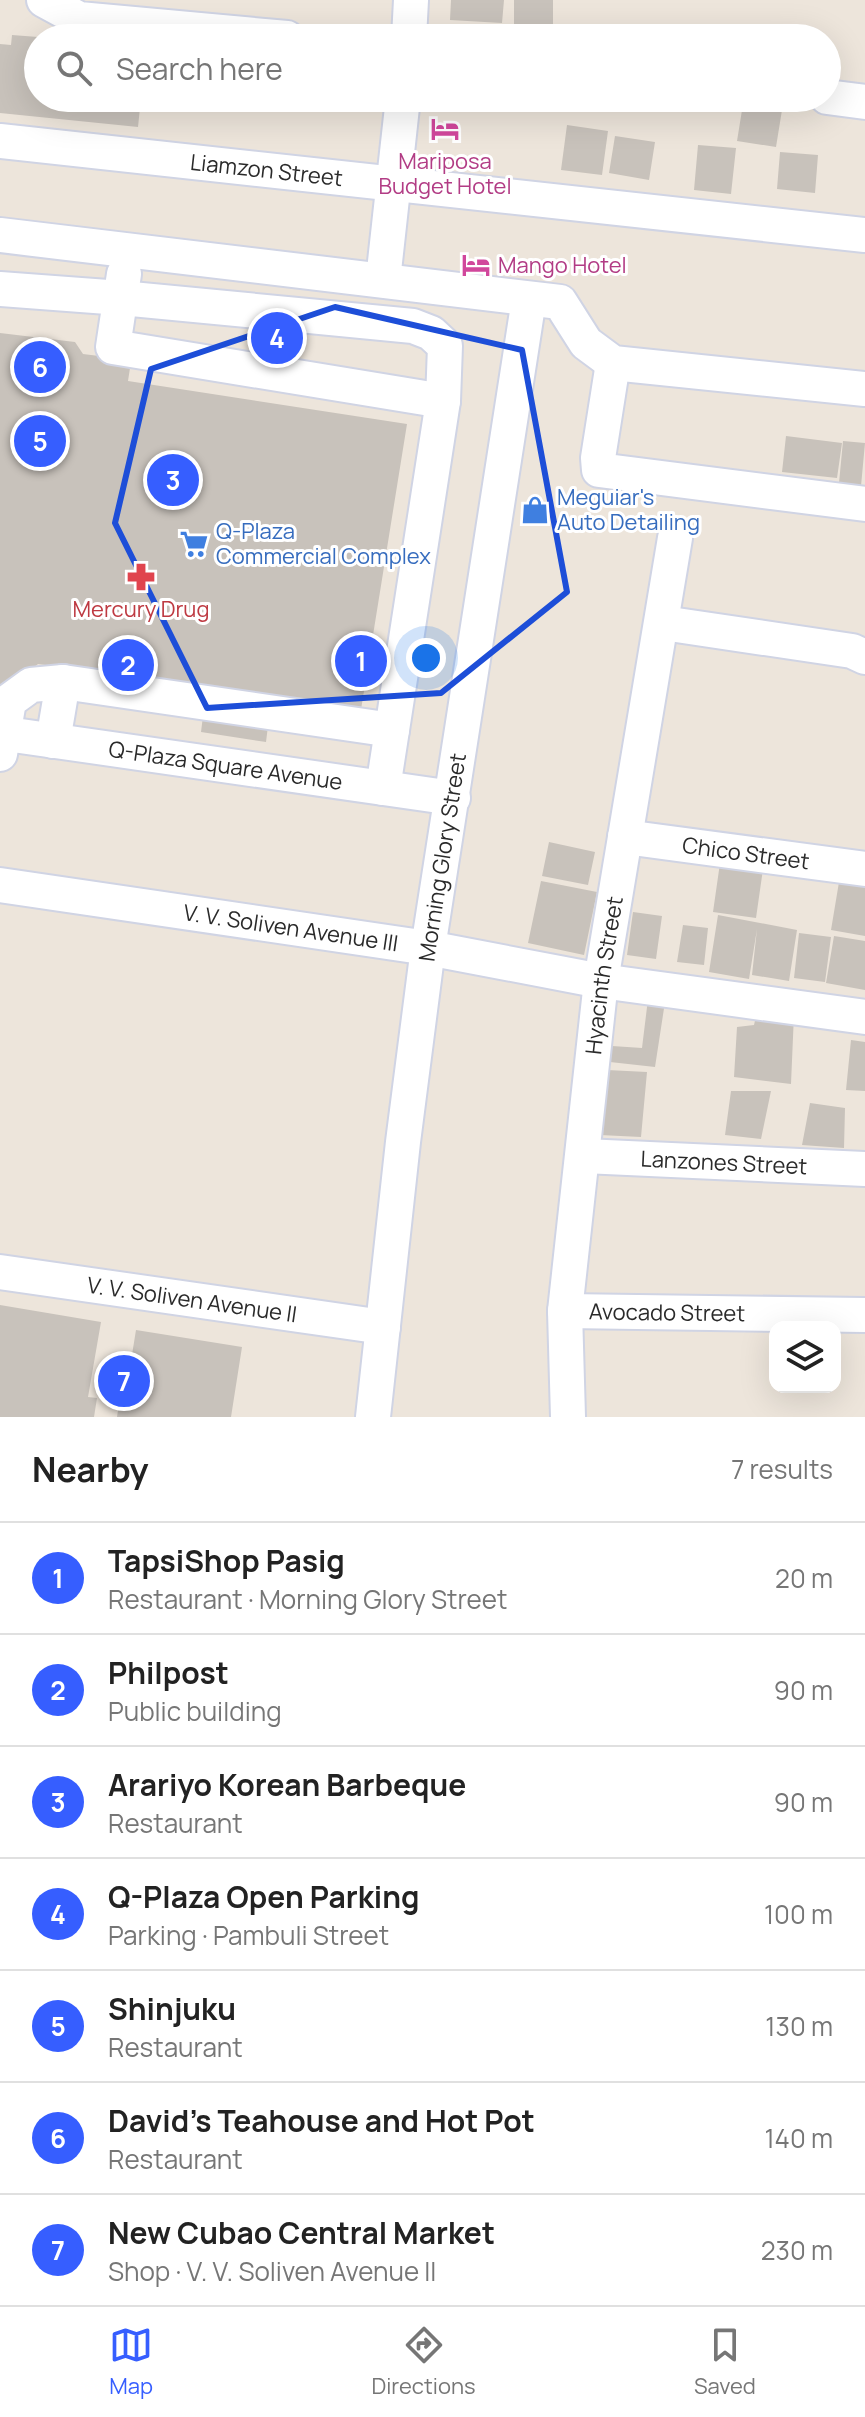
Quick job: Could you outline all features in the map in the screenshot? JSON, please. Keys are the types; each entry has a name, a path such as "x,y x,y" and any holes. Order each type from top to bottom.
{"street":[{"path":"44,0 79,19 134,24"},
{"path":"410,24 411,0"},
{"path":"841,99 865,102"},
{"path":"383,280 402,112"},
{"name":"Liamzon Street","path":"0,141 865,235"},
{"path":"0,235 560,302 586,343 613,363 865,389"},
{"path":"60,294 70,244"},
{"path":"128,250 113,347 443,401"},
{"path":"0,289 413,326 431,333 445,346 443,401 383,788"},
{"name":"Morning Glory Street","path":"373,1417 428,948 529,299"},
{"path":"613,363 598,458 599,470 865,504"},
{"name":"Hyacinth Street","path":"568,1417 565,1311 601,981 675,538"},
{"path":"663,623 852,651 865,657"},
{"path":"1,740 9,701 31,685 63,682 392,730"},
{"path":"53,741 63,682"},
{"name":"Q-Plaza Square Avenue","path":"1,740 53,741 453,798"},
{"name":"Chico Street","path":"625,837 865,869"},
{"name":"V. V. Soliven Avenue III","path":"0,885 428,948 601,981 865,1017"},
{"name":"Lanzones Street","path":"584,1156 865,1169"},
{"name":"V. V. Soliven Avenue II","path":"0,1272 383,1327"},
{"name":"Avocado Street","path":"565,1311 865,1315"}],"highlighted area":[{"path":"335,307 522,350 567,592 441,693 207,708 115,523 151,369"}],"building":[{"path":"451,0 504,0 502,23 450,20"},
{"path":"514,0 553,0 553,24 514,24"},
{"path":"12,35 24,36 24,112 140,112 138,127 0,113 0,44 11,45"},
{"path":"742,112 782,112 776,147 737,141"},
{"path":"567,125 608,131 602,175 561,170"},
{"path":"615,136 655,142 649,180 609,173"},
{"path":"698,145 736,148 731,194 694,190"},
{"path":"780,152 818,155 815,193 777,189"},
{"name":"Q-Plaza Commercial Complex","path":"0,333 75,342 83,354 123,359 130,368 128,381 407,424 360,716 271,702 266,742 201,732 206,692 38,664 6,690 0,690"},
{"path":"786,436 842,443 837,478 782,472"},
{"path":"843,441 865,443 861,486 839,483"},
{"path":"549,842 595,852 588,885 542,876"},
{"path":"721,856 764,862 756,918 713,912"},
{"path":"541,881 597,892 584,955 528,943"},
{"path":"839,882 865,886 865,936 831,930"},
{"path":"633,912 662,916 656,959 627,955"},
{"path":"718,915 797,930 789,981 752,975 757,929 749,979 709,972"},
{"path":"683,925 708,928 704,965 677,962"},
{"path":"799,933 831,937 825,982 794,978"},
{"path":"834,936 865,941 865,990 826,983"},
{"path":"648,999 665,1002 655,1067 610,1062 612,1046 642,1048"},
{"path":"757,1012 794,1014 791,1084 734,1077 737,1027 754,1025"},
{"path":"851,1040 865,1042 865,1091 846,1090"},
{"path":"607,1070 647,1072 641,1137 600,1135"},
{"path":"731,1091 771,1091 761,1139 725,1135"},
{"path":"810,1103 845,1108 844,1148 802,1145"},
{"path":"0,1305 101,1322 88,1397 97,1398 94,1417 0,1417"},
{"path":"136,1330 242,1347 231,1417 117,1417 119,1404 124,1404"}],"place":[{"name":"Mariposa Budget Hotel","path":"445,129"},
{"name":"Mango Hotel","path":"476,265"},
{"name":"Q-Plaza Open Parking","path":"277,338"},
{"name":"David's Teahouse and Hot Pot","path":"40,367"},
{"name":"Shinjuku","path":"40,441"},
{"name":"Arariyo Korean Barbeque","path":"173,480"},
{"name":"Meguiar's Auto Detailing","path":"535,510"},
{"name":"Q-Plaza Commercial Complex","path":"194,544"},
{"name":"Mercury Drug","path":"141,577"},
{"name":"TapsiShop Pasig","path":"361,661"},
{"name":"Philpost","path":"128,665"},
{"name":"New Cubao Central Market","path":"124,1381"}]}
